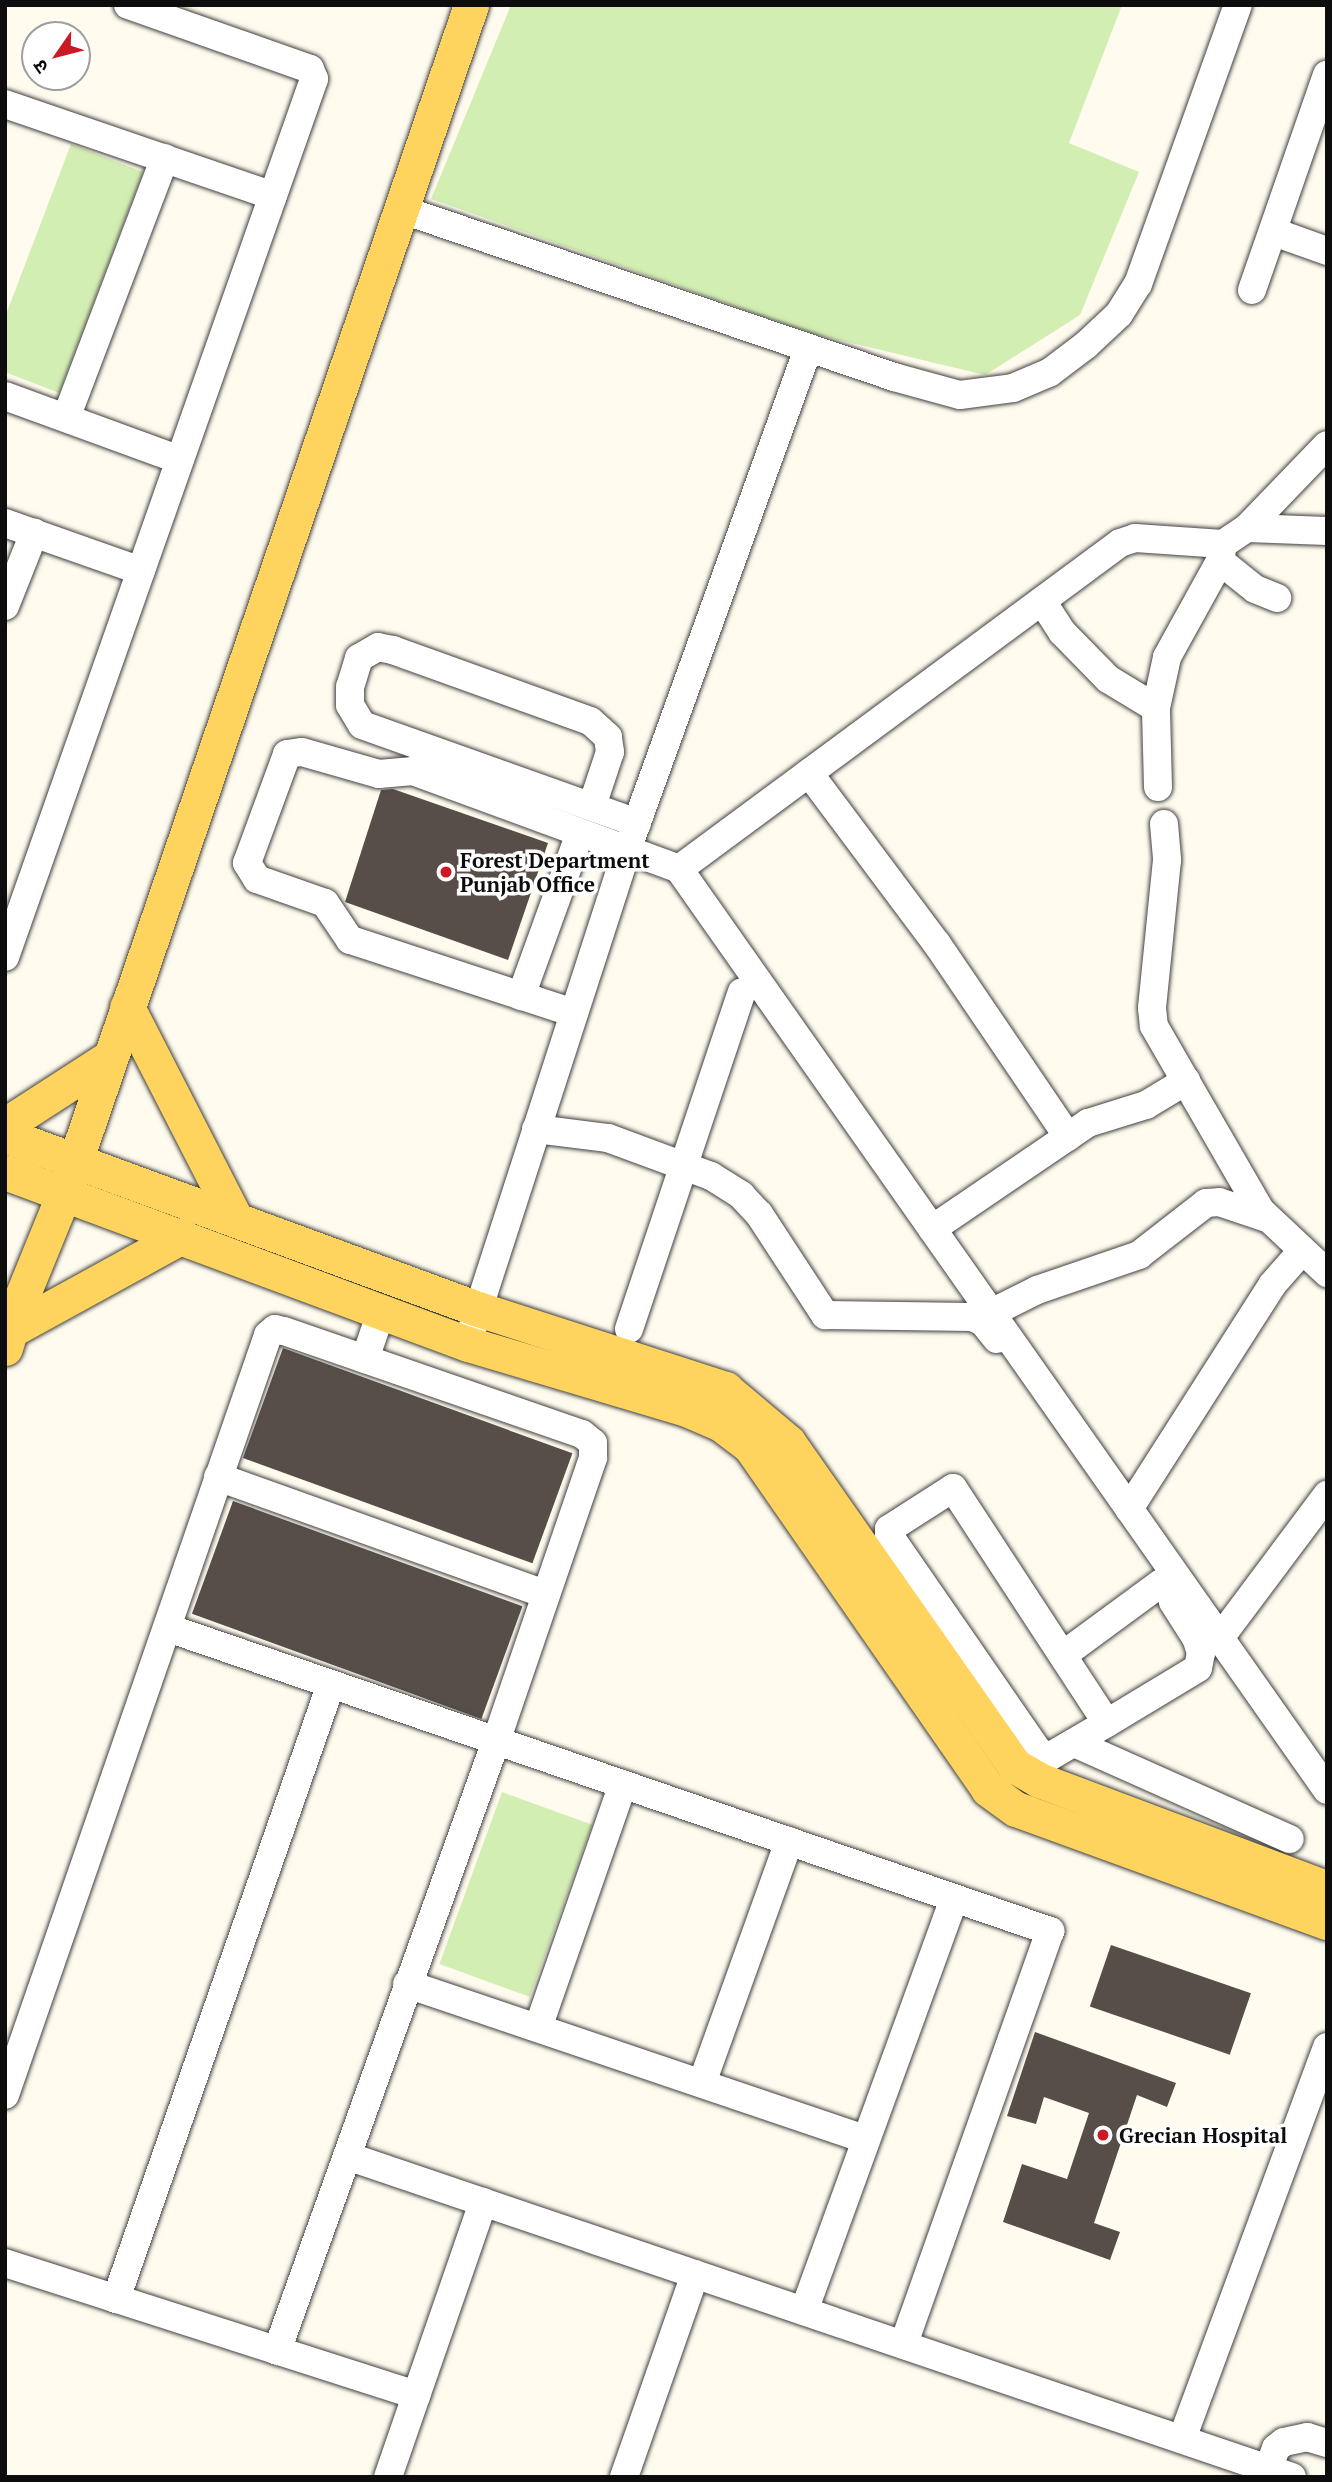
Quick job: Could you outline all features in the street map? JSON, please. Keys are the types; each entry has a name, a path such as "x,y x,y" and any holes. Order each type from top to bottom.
{"main road":[{"path":"9,1320 70,1175 471,5"},
{"path":"127,1007 236,1220"},
{"path":"5,1125 110,1057"},
{"path":"5,1135 70,1175 182,1236 468,1344 686,1409 721,1424 750,1446 962,1759 988,1789 1016,1809 1327,1922"},
{"path":"5,1172 70,1175 236,1220 478,1309 725,1389 788,1442 1015,1766 1039,1780 1327,1888"},
{"path":"9,1320 182,1236"}],"street":[{"path":"5,957 14,905 141,571 273,196 313,72 128,5"},
{"path":"400,209 808,349 960,395 1013,388 1049,373 1086,345 1119,314 1138,284 1238,5"},
{"path":"1252,290 1321,109 1327,75"},
{"path":"5,104 273,196"},
{"path":"66,418 164,158"},
{"path":"1274,232 1327,251"},
{"path":"468,1344 627,850 808,349"},
{"path":"5,396 180,460"},
{"path":"1158,787 1156,708 1178,630 1222,552 1327,445"},
{"path":"5,523 141,571"},
{"path":"1247,528 1327,531"},
{"path":"5,606 34,533"},
{"path":"679,869 1128,540 1222,552 1255,589 1277,598"},
{"path":"1042,601 1062,632 1108,680 1156,708"},
{"path":"592,806 610,752 608,737 590,721 393,650 378,647 359,658 350,687 351,705 362,725 637,823"},
{"path":"574,1013 350,940 325,903 252,875 247,863 285,758 295,752 373,773 413,771 679,869 1327,1789"},
{"path":"809,774 929,933 1068,1137"},
{"path":"1164,824 1165,908 1152,1008 1159,1035 1268,1218 1301,1252 1327,1273"},
{"path":"522,996 580,833"},
{"path":"629,1329 742,992"},
{"path":"932,1229 1096,1119 1146,1105 1186,1082"},
{"path":"540,1119 608,1138 711,1176 750,1205 825,1315 972,1317 983,1322 1196,1638 1201,1662 1193,1673 1049,1757 1038,1751 889,1535 889,1529 952,1487 1107,1723"},
{"path":"991,1313 1037,1290 1139,1255 1206,1203 1219,1202 1268,1218"},
{"path":"1129,1509 1272,1285 1301,1252"},
{"path":"365,1359 381,1312"},
{"path":"5,2095 268,1335 275,1329 582,1434 593,1443 593,1458 496,1741 277,2351"},
{"path":"218,1477 545,1594"},
{"path":"1220,1638 1263,1587 1327,1495"},
{"path":"1063,1655 1160,1583"},
{"path":"168,1628 954,1898 1051,1934 903,2344"},
{"path":"116,2299 331,1684"},
{"path":"1074,1743 1290,1839"},
{"path":"538,2028 623,1784"},
{"path":"702,2083 789,1842"},
{"path":"804,2311 954,1898"},
{"path":"407,1984 865,2138"},
{"path":"1182,2439 1320,2087 1327,2047"},
{"path":"347,2155 1280,2473 1276,2448 1284,2442 1307,2437 1327,2443"},
{"path":"388,2477 483,2202"},
{"path":"5,2263 416,2395"},
{"path":"624,2477 695,2274"}],"green space":[{"path":"511,5 1122,5 1069,143 1139,172 1080,315 985,375 814,334 431,199"},
{"path":"71,144 143,172 59,393 5,372 5,317"},
{"path":"502,1792 592,1825 530,1997 439,1964"}],"building":[{"name":"Forest Department Punjab Office","path":"393,789 548,843 508,960 345,902 381,790"},
{"path":"283,1348 572,1453 532,1563 243,1458"},
{"path":"233,1501 522,1606 481,1719 192,1614"},
{"path":"1111,1945 1251,1993 1230,2055 1090,2006"},
{"path":"1035,2032 1176,2083 1167,2107 1137,2095 1094,2223 1120,2232 1110,2260 1003,2222 1022,2164 1067,2179 1089,2113 1044,2097 1036,2124 1007,2116"}],"place":[{"name":"Forest Department Punjab Office","path":"446,872"},
{"name":"Grecian Hospital","path":"1103,2135"}]}
